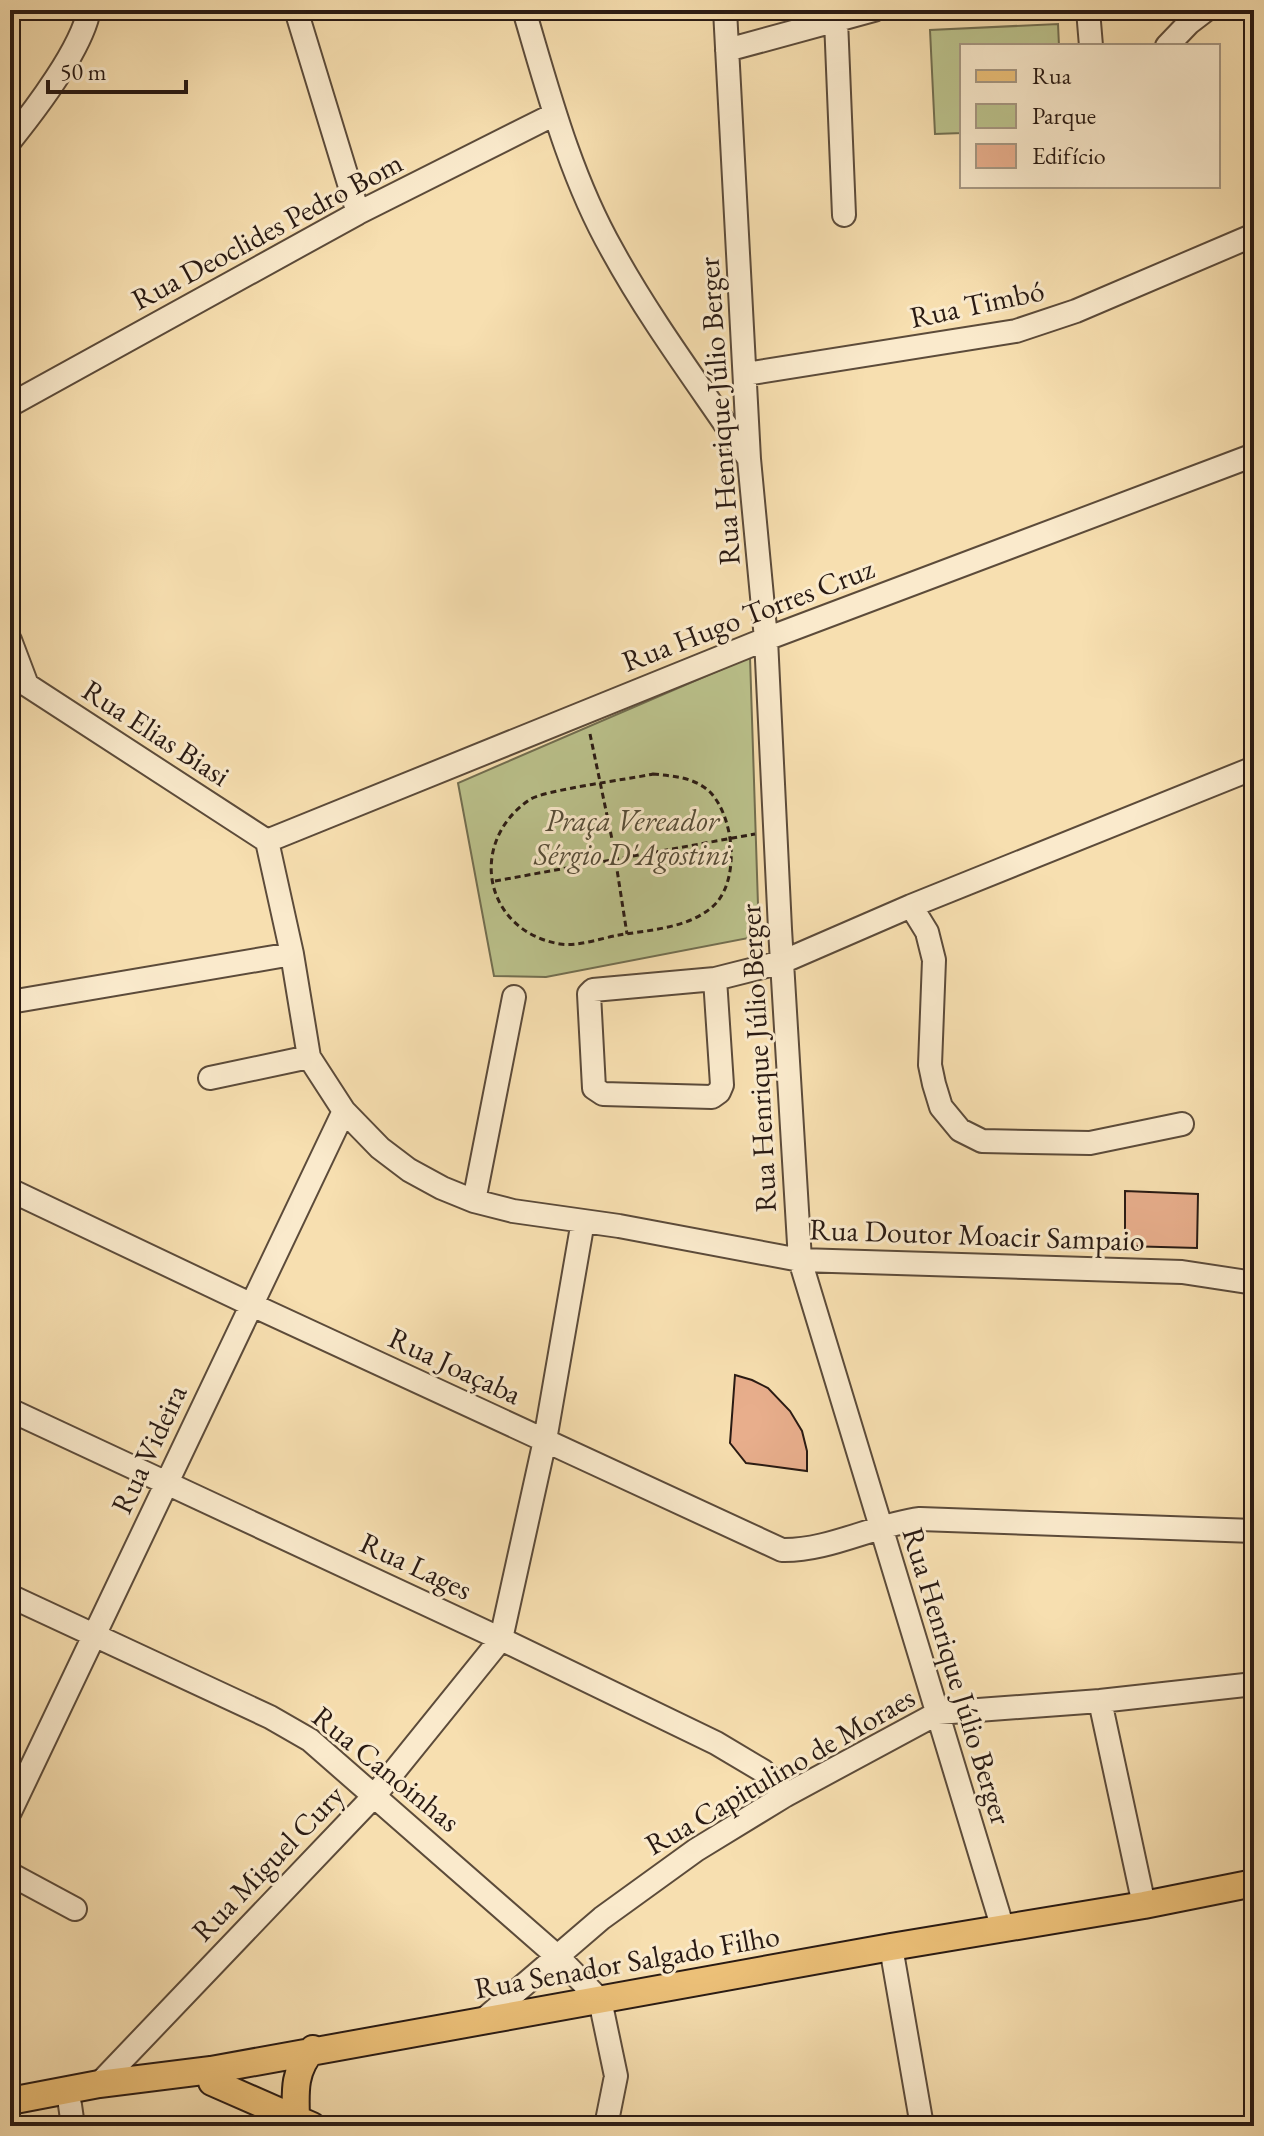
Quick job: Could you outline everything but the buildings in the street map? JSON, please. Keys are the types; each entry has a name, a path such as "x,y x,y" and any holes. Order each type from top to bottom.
{"main road":[{"name":"Rua Senador Salgado Filho","path":"10,2116 71,2116 313,2049 891,1947 1253,1888"},
{"path":"304,2121 295,2093 299,2067 313,2049"},
{"name":"Rua Senador Salgado Filho","path":"10,2101 99,2084 212,2076"},
{"path":"212,2076 304,2121"}],"street":[{"path":"10,141 41,100 79,38 89,10"},
{"path":"296,10 358,213"},
{"path":"524,10 555,114 589,205 611,249 749,459"},
{"name":"Rua Henrique Júlio Berger","path":"725,10 749,459 766,639 800,1260 1003,1929"},
{"path":"727,50 874,10"},
{"path":"1088,10 1091,44"},
{"path":"1169,44 1206,10"},
{"path":"836,20 844,215"},
{"name":"Rua Deoclides Pedro Bom","path":"10,405 358,213 555,114"},
{"name":"Rua Timbó","path":"746,374 1016,331 1076,311 1254,235"},
{"name":"Rua Hugo Torres Cruz","path":"267,841 766,639 1254,455"},
{"path":"10,640 19,681"},
{"name":"Rua Elias Biasi","path":"19,681 267,841"},
{"path":"715,979 722,1085 719,1092 712,1097 603,1094 594,1088 588,1018 589,994 593,990 715,979 782,962 911,906 1254,768"},
{"name":"Rua Doutor Moacir Sampaio","path":"267,841 292,954 309,1057 344,1111 380,1148 409,1170 474,1201 513,1211 800,1260 1182,1272 1254,1283"},
{"path":"911,906 927,932 934,960 930,1065 934,1084 941,1107 960,1130 982,1141 1090,1143 1182,1124"},
{"path":"10,1002 292,954"},
{"path":"474,1201 514,997"},
{"path":"210,1078 309,1057"},
{"name":"Rua Videira","path":"10,1812 344,1111"},
{"name":"Rua Joaçaba","path":"10,1190 782,1550 803,1551 902,1521 933,1519 1254,1531"},
{"path":"501,1639 545,1440 583,1221"},
{"name":"Rua Lages","path":"10,1410 501,1639 743,1757 763,1771 786,1795"},
{"name":"Rua Canoinhas","path":"10,1596 292,1729 328,1754 375,1795 558,1957 600,2000"},
{"name":"Rua Miguel Cury","path":"99,2084 375,1795 501,1639"},
{"name":"Rua Capitulino de Moraes","path":"482,2021 641,1888 696,1850 786,1795 938,1713 1100,1701 1254,1684"},
{"path":"1100,1701 1144,1905"},
{"path":"10,1874 75,1909"},
{"path":"891,1947 922,2126"},
{"path":"600,2000 616,2076 606,2126"}],"path":[{"path":"585,712 616,860 627,934"},
{"path":"653,774 685,777 709,791 725,815 729,840 732,866 725,893 712,908 688,923 562,945 534,936 511,921 498,902 490,860 495,839 508,817 532,798 653,774"},
{"path":"493,882 762,833"}],"green space":[{"path":"1058,24 1059,44 960,44 960,133 935,134 930,30"},
{"name":"Praça Vereador Sérgio D'Agostini","path":"750,657 759,936 546,977 494,976 458,783"}]}
